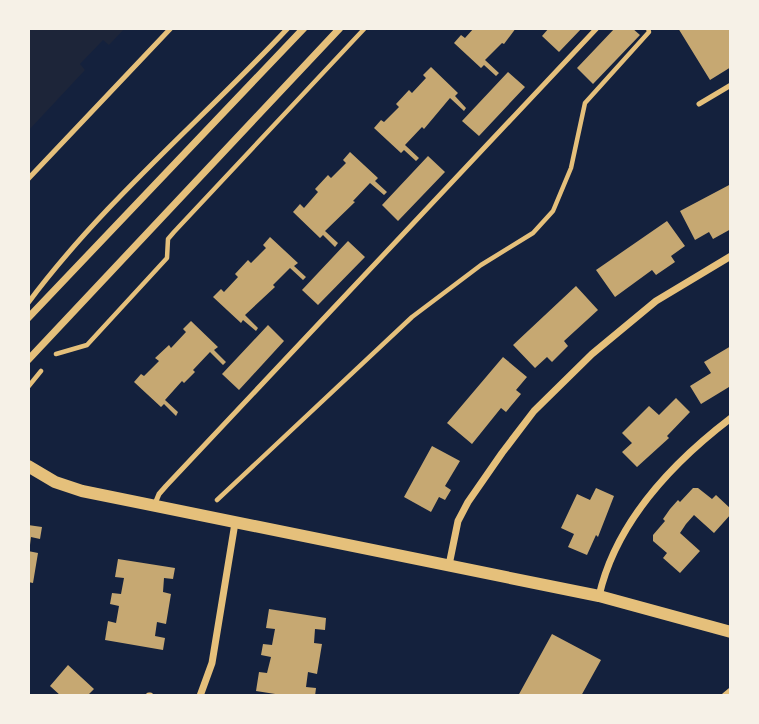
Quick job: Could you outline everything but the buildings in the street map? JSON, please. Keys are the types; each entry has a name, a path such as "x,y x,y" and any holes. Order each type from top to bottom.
{"street":[{"path":"28,318 304,28"},
{"path":"28,360 340,28"},
{"path":"449,565 458,521 468,502 534,411 592,354 656,301 731,256"},
{"path":"599,596 605,572 616,547 639,510 682,458 731,418"},
{"path":"28,466 55,482 82,491 599,596 731,632"},
{"path":"200,696 212,663 235,523"},
{"path":"725,696 731,691"}],"lane":[{"path":"28,179 171,28"},
{"path":"28,303 58,262 288,28"},
{"path":"155,506 159,494 166,486 597,28"},
{"path":"699,104 731,85"}],"path":[{"path":"28,387 56,354 87,345 167,258 169,239 174,232 365,28"},
{"path":"212,500 222,497 246,471 412,317 481,265 533,233 553,211 571,168 585,103 649,32 648,28"}],"shaded area":[{"path":"28,28 125,28 109,45 103,40 80,64 85,70 28,131"}]}
